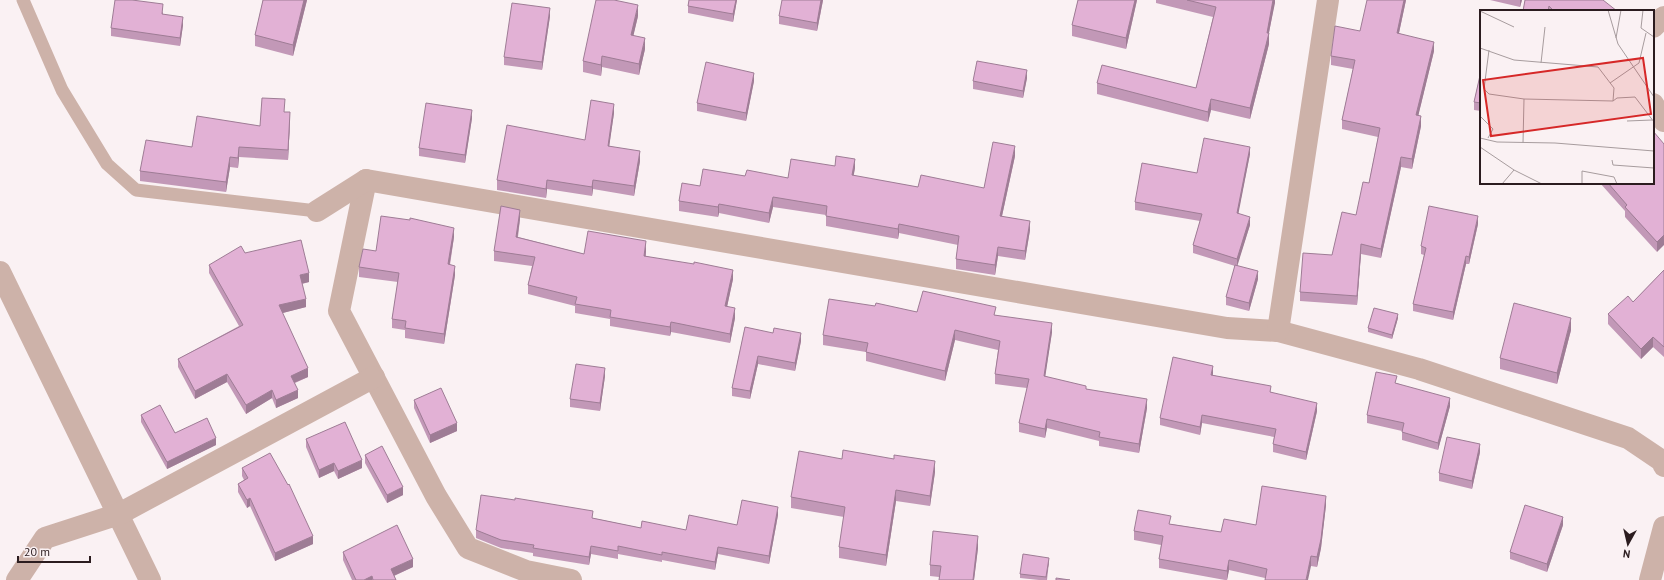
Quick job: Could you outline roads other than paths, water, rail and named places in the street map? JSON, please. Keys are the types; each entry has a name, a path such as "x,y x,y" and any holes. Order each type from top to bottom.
{"street":[{"path":"1278,331 1328,0"},
{"path":"1654,26 1664,18"},
{"path":"1654,106 1664,121"},
{"path":"317,210 366,180 1227,328 1278,331 1418,369 1628,438 1662,461 1664,466"},
{"path":"366,180 339,311 436,496 468,548 526,571 571,580"},
{"path":"0,272 150,580"},
{"path":"17,580 45,538 119,514 374,377"},
{"path":"1650,580 1664,527"}],"lane":[{"path":"23,0 62,90 107,164 136,190 317,210"}]}
